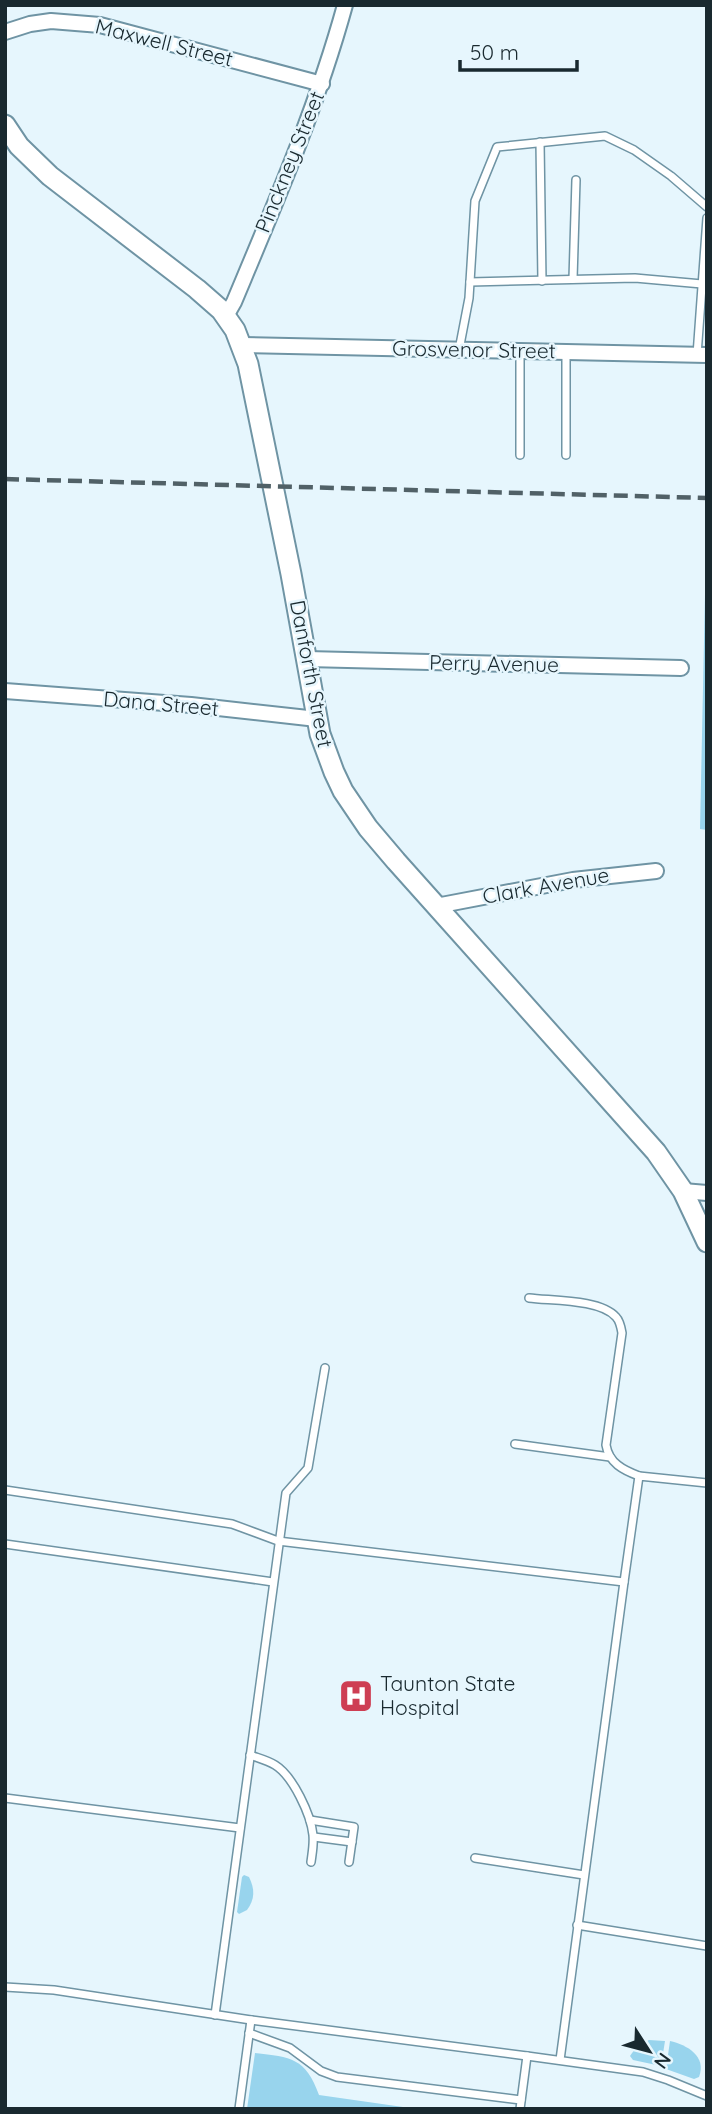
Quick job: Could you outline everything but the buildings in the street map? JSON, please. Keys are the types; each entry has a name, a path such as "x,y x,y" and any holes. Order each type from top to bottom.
{"street":[{"name":"Pinckney Street","path":"226,316 231,310 303,135 345,5"},
{"name":"Maxwell Street","path":"5,32 30,24 51,22 100,25 321,84"},
{"name":"Danforth Street","path":"5,125 19,146 50,176 197,289 226,316 242,345 248,364 317,719 326,752 343,791 382,845 646,1139 683,1191 707,1242"},
{"name":"Grosvenor Street","path":"242,345 702,355"},
{"name":"Perry Avenue","path":"307,659 681,668"},
{"name":"Dana Street","path":"5,691 191,705 317,719"},
{"name":"Clark Avenue","path":"436,906 573,880 656,871"},
{"path":"683,1191 707,1193"}],"lane":[{"path":"459,350 469,298 475,201 497,147 605,136 634,150 671,176 707,207"},
{"path":"540,142 542,281"},
{"path":"573,279 576,180"},
{"path":"702,355 702,284 707,218"},
{"path":"470,282 635,278 702,284"},
{"path":"520,351 520,455"},
{"path":"566,352 566,455"},
{"path":"529,1298 594,1305 609,1311 618,1319 622,1333 607,1440 610,1457 626,1471 639,1476 707,1483"},
{"path":"215,2015 286,1493 308,1468 325,1368"},
{"path":"515,1444 610,1457"},
{"path":"561,2060 639,1476"},
{"path":"5,1490 232,1524 278,1541 624,1582"},
{"path":"5,1544 273,1582"},
{"path":"250,1755 276,1766 289,1777 310,1820 314,1837 312,1863"},
{"path":"5,1798 240,1828"},
{"path":"310,1820 354,1827 349,1862"},
{"path":"314,1837 352,1842"},
{"path":"475,1858 584,1875"},
{"path":"577,1925 707,1946"},
{"path":"5,1987 54,1990 215,2015 643,2072 707,2096"},
{"path":"239,2109 251,2020"},
{"path":"249,2033 290,2048 321,2071 337,2077 521,2100"},
{"path":"520,2109 527,2056"}],"shaded area":[{"path":"707,547 707,830 700,829"},
{"path":"244,1875 249,1877 252,1886 252,1902 247,1910 239,1914 237,1912"},
{"path":"649,2040 665,2041 661,2066 633,2060 630,2056 637,2046"},
{"path":"670,2041 683,2045 698,2057 701,2070 699,2077 694,2079 666,2069"},
{"path":"255,2053 288,2058 296,2062 309,2073 319,2095 417,2109 247,2109"}],"railway":[{"path":"5,479 707,498"}],"place":[{"name":"Taunton State Hospital","path":"356,1696"}]}
